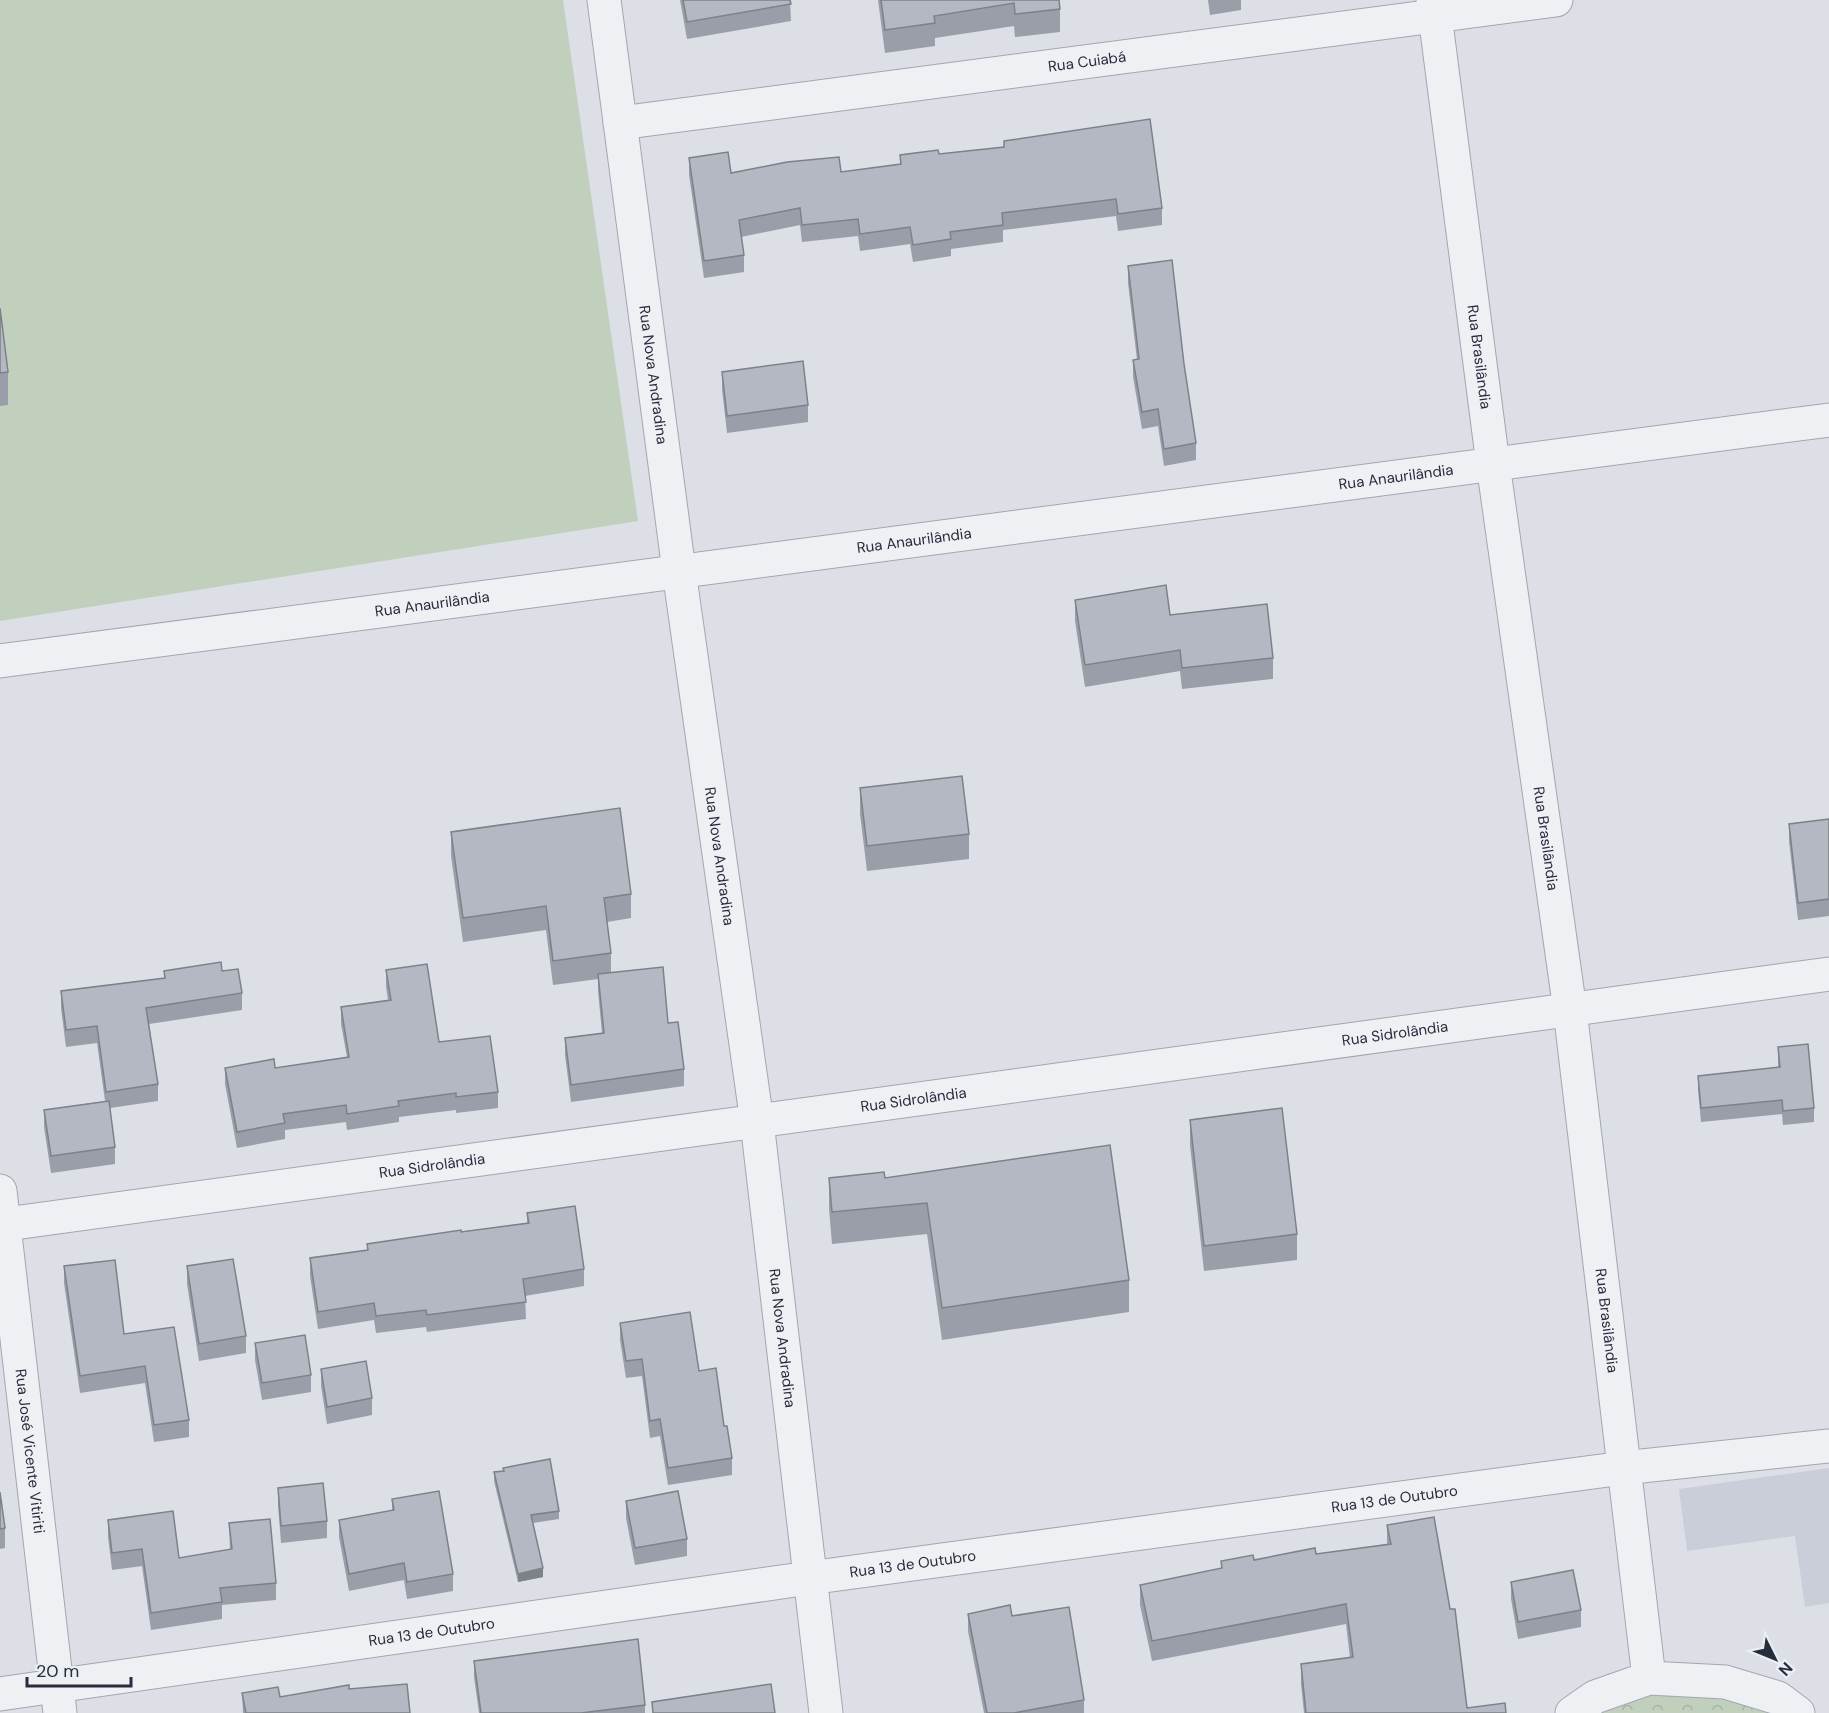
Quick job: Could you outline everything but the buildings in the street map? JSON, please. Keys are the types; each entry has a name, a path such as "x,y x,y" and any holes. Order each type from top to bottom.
{"street":[{"name":"Rua Nova Andradina","path":"604,0 678,571 758,1122 826,1713"},
{"name":"Rua Cuiabá","path":"620,123 1434,8 1556,0"},
{"name":"Rua Brasilândia","path":"1434,8 1493,464 1570,1010 1649,1678"},
{"name":"Rua Anaurilândia","path":"0,661 1829,420"},
{"name":"Rua Sidrolândia","path":"2,1225 1829,974"},
{"name":"Rua José Vicente Vitiriti","path":"0,1191 2,1225 58,1700"},
{"name":"Rua 13 de Outubro","path":"0,1694 58,1700 809,1578 1623,1468 1829,1446"},
{"path":"1572,1713 1595,1697 1649,1678 1725,1682 1778,1698 1798,1713"}],"shaded area":[{"path":"1829,1468 1829,1603 1805,1607 1795,1536 1687,1551 1679,1489"}],"green space":[{"path":"0,0 563,0 638,521 0,621"},
{"path":"1652,1695 1722,1698 1768,1713 1601,1713"}]}
